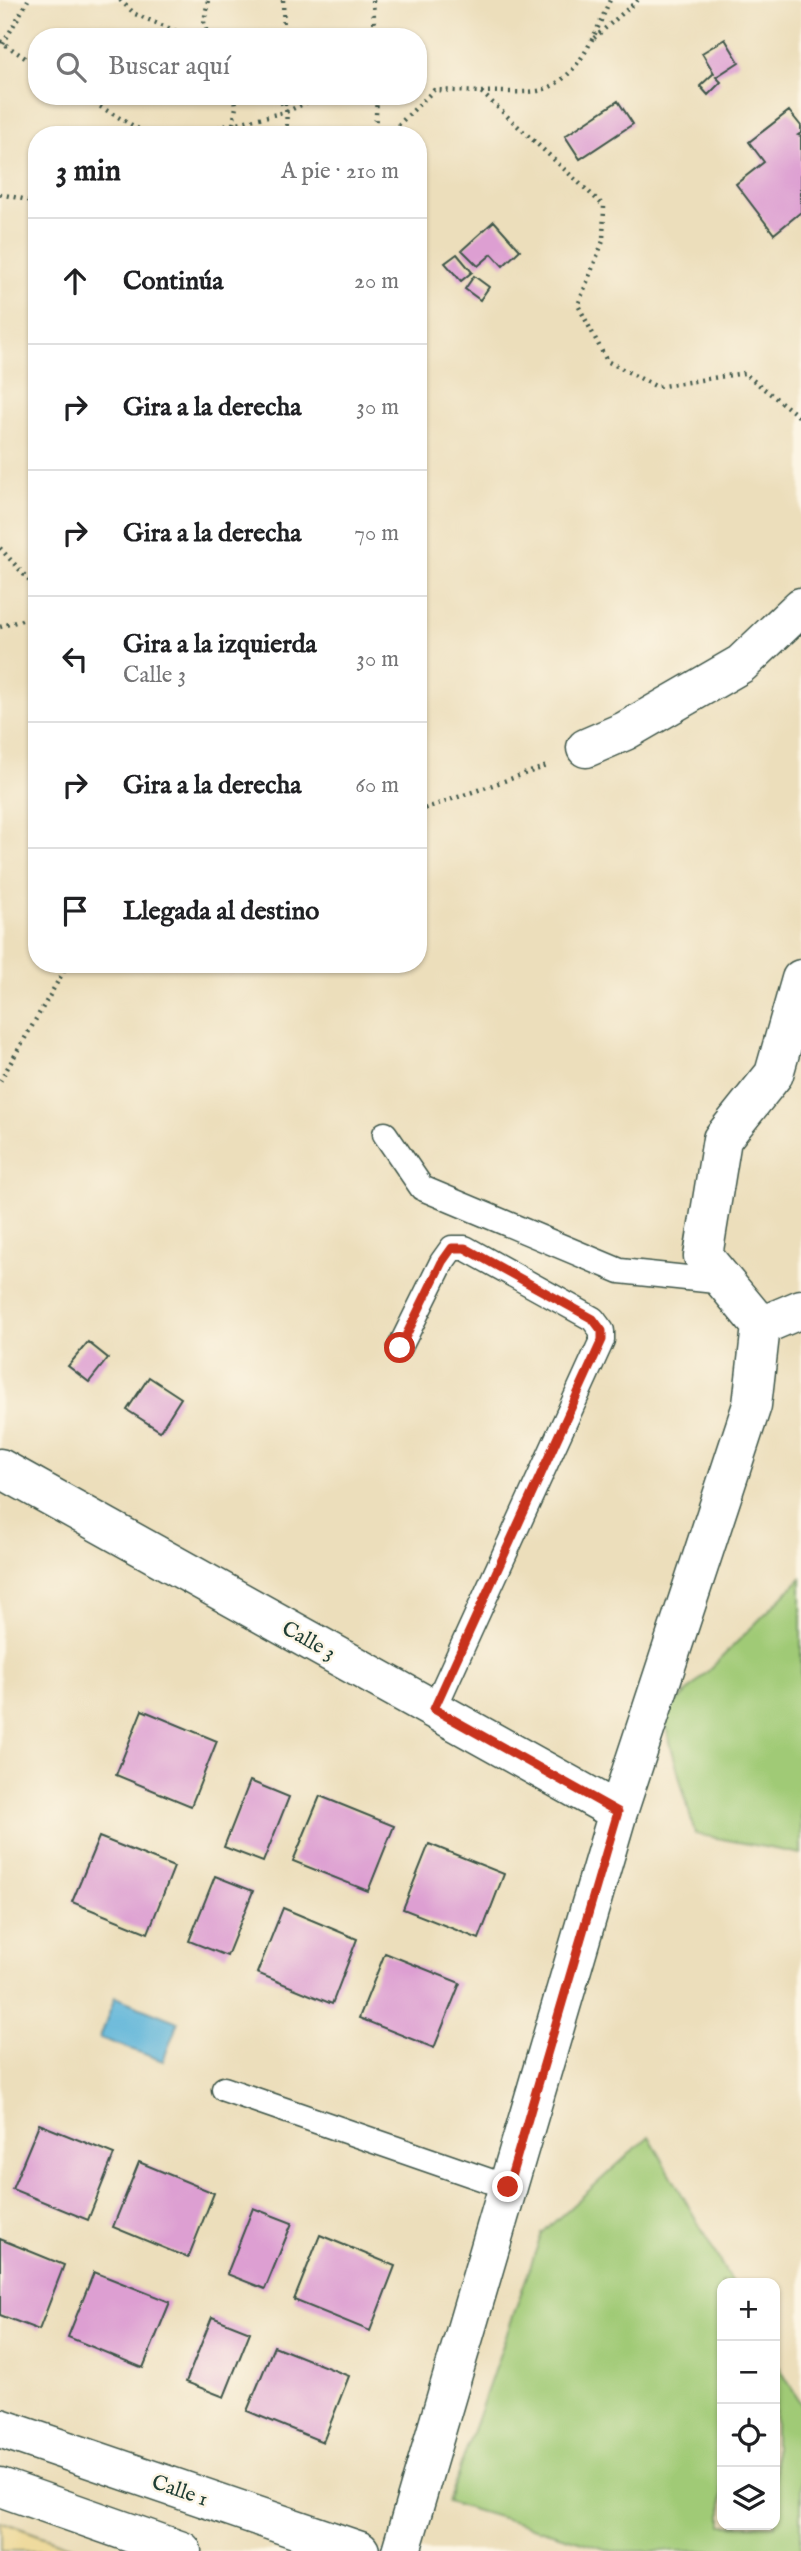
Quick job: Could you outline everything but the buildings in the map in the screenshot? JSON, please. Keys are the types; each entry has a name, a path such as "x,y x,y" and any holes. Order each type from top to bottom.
{"street":[{"path":"586,748 625,731 741,664 801,607"},
{"path":"401,2551 618,1812 752,1405 761,1326 704,1256 722,1139 774,1074 801,979"},
{"path":"761,1326 801,1309"},
{"name":"Calle 3","path":"0,1468 618,1812"},
{"name":"Calle 1","path":"0,2428 360,2551"},
{"path":"0,2487 182,2551"}],"lane":[{"path":"385,1134 422,1188 620,1271 725,1282"},
{"path":"400,1348 442,1262 452,1248 465,1248 593,1319 602,1331 602,1340 434,1709"},
{"path":"224,2090 508,2187"}],"path":[{"path":"28,0 2,43 28,60"},
{"path":"120,0 135,14 168,28"},
{"path":"206,28 204,22 208,0"},
{"path":"283,0 284,28"},
{"path":"373,0 375,28"},
{"path":"427,97 434,90 541,90 570,75 591,41 610,0"},
{"path":"591,41 638,0"},
{"path":"481,92 604,206 603,241 578,305 607,362 657,387 744,373 801,418"},
{"path":"97,105 134,126"},
{"path":"233,124 236,105"},
{"path":"283,105 286,112"},
{"path":"286,105 287,126"},
{"path":"224,126 286,112 301,105"},
{"path":"375,126 377,105"},
{"path":"397,126 419,105"},
{"path":"0,194 28,200"},
{"path":"0,548 28,579"},
{"path":"0,627 28,618"},
{"path":"427,808 540,770 586,748"},
{"path":"0,1081 63,973"}],"green space":[{"path":"801,1578 801,1854 695,1834 663,1716"},
{"path":"649,2136 729,2278 717,2278 717,2530 780,2530 780,2368 801,2404 801,2551 612,2551 448,2502 542,2233"}],"sand":[{"path":"0,2521 83,2551 0,2551"}],"water":[{"path":"115,1997 178,2022 163,2061 100,2038"}],"route":[{"path":"400,1348 442,1262 452,1248 465,1248 593,1319 602,1331 602,1340 434,1709 618,1812 508,2187"}]}
